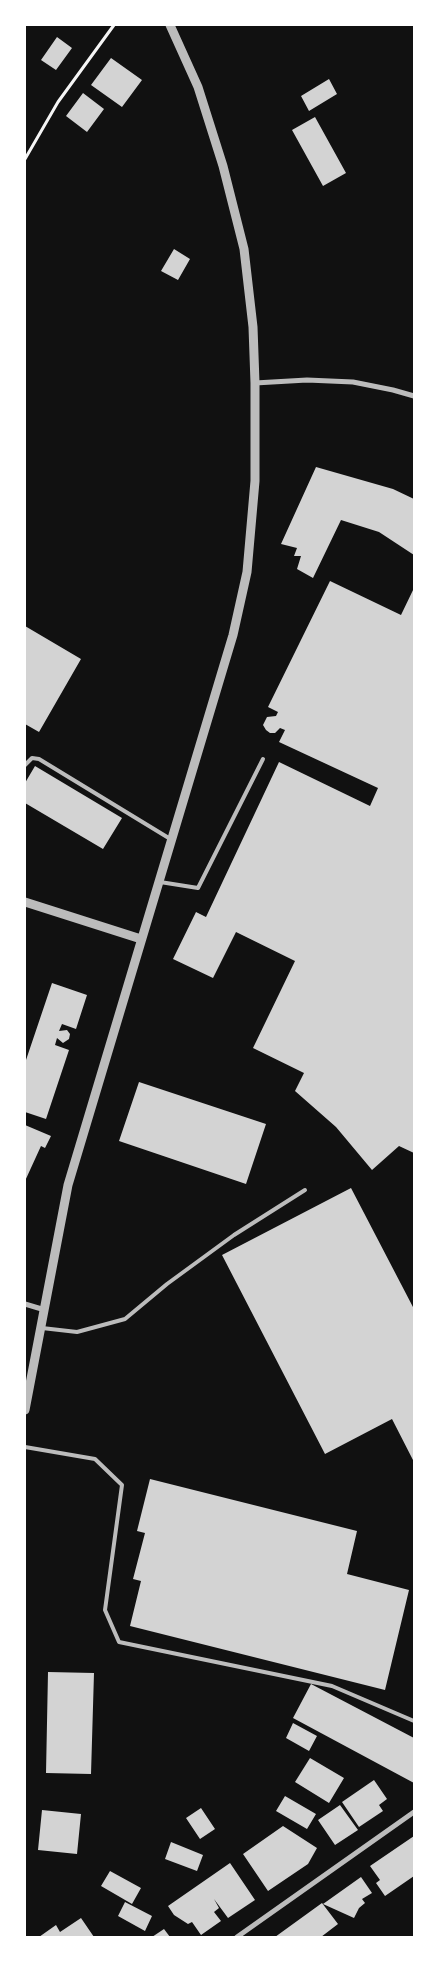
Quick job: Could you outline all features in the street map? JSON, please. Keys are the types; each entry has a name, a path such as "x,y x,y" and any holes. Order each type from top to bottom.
{"street":[{"path":"25,1410 68,1185 233,635 247,572 255,481 255,383 253,327 244,249 223,166 198,87 170,25"},
{"path":"255,383 307,380 352,382 414,396"},
{"path":"25,902 141,939"},
{"path":"25,1304 45,1310"},
{"path":"240,1936 414,1812"}],"lane":[{"path":"25,765 32,758 39,759 172,840"},
{"path":"160,882 198,888 263,759"},
{"path":"42,1328 78,1332 125,1319 167,1284 234,1235 305,1190"},
{"path":"25,1447 95,1459 122,1485 105,1610 119,1642 332,1686 414,1721"}],"path":[{"path":"25,159 58,102 114,25"}],"building":[{"path":"57,37 72,48 56,70 41,60"},
{"path":"111,58 142,80 122,107 91,85"},
{"path":"329,79 337,94 309,111 301,96"},
{"path":"83,93 104,109 87,132 66,116"},
{"path":"315,117 346,173 323,186 292,130"},
{"path":"174,249 190,259 178,280 161,271"},
{"path":"316,467 393,489 414,499 414,555 379,532 341,520 313,578 297,569 301,556 294,556 297,548 281,544"},
{"path":"330,581 401,615 414,588 414,1153 399,1146 372,1170 336,1127 295,1091 304,1073 253,1048 295,961 236,932 213,978 173,959 196,912 206,917 279,762 370,806 378,788 279,742 285,730 280,728 275,733 270,733 263,725 267,717 276,716 278,712 268,707"},
{"path":"25,626 81,659 39,732 25,724"},
{"path":"35,766 122,818 103,849 25,803 25,783"},
{"path":"52,983 87,995 76,1029 62,1024 59,1031 67,1030 70,1034 69,1039 63,1043 57,1038 55,1045 69,1050 46,1119 25,1112 25,1063"},
{"path":"139,1082 266,1124 246,1184 119,1141"},
{"path":"25,1125 51,1136 45,1148 41,1146 25,1181"},
{"path":"351,1188 414,1309 414,1462 392,1419 325,1454 222,1255"},
{"path":"150,1479 357,1531 347,1574 409,1590 385,1690 130,1626 141,1581 133,1579 145,1533 137,1531"},
{"path":"48,1672 94,1673 91,1774 46,1773"},
{"path":"311,1684 414,1738 414,1783 293,1718"},
{"path":"293,1723 317,1736 309,1751 286,1738"},
{"path":"310,1758 344,1778 329,1803 295,1782"},
{"path":"374,1780 387,1799 379,1805 383,1811 359,1827 342,1802"},
{"path":"285,1796 316,1814 307,1829 276,1811"},
{"path":"340,1805 358,1830 335,1845 318,1820"},
{"path":"201,1808 215,1829 200,1839 186,1818"},
{"path":"42,1810 81,1814 77,1854 38,1850"},
{"path":"283,1826 317,1848 308,1864 268,1891 243,1854"},
{"path":"414,1836 414,1876 385,1896 376,1883 380,1880 370,1866"},
{"path":"171,1842 203,1855 197,1871 165,1859"},
{"path":"230,1863 255,1900 228,1918 214,1899 219,1908 214,1912 221,1921 201,1935 192,1922 188,1924 174,1915 168,1906"},
{"path":"110,1871 141,1888 132,1904 101,1886"},
{"path":"361,1877 372,1893 362,1899 365,1903 359,1908 354,1918 323,1904"},
{"path":"125,1902 152,1916 145,1931 118,1916"},
{"path":"322,1903 338,1924 321,1937 275,1937"},
{"path":"81,1918 94,1937 39,1937 56,1925 60,1932"},
{"path":"164,1929 170,1937 152,1937"}]}
